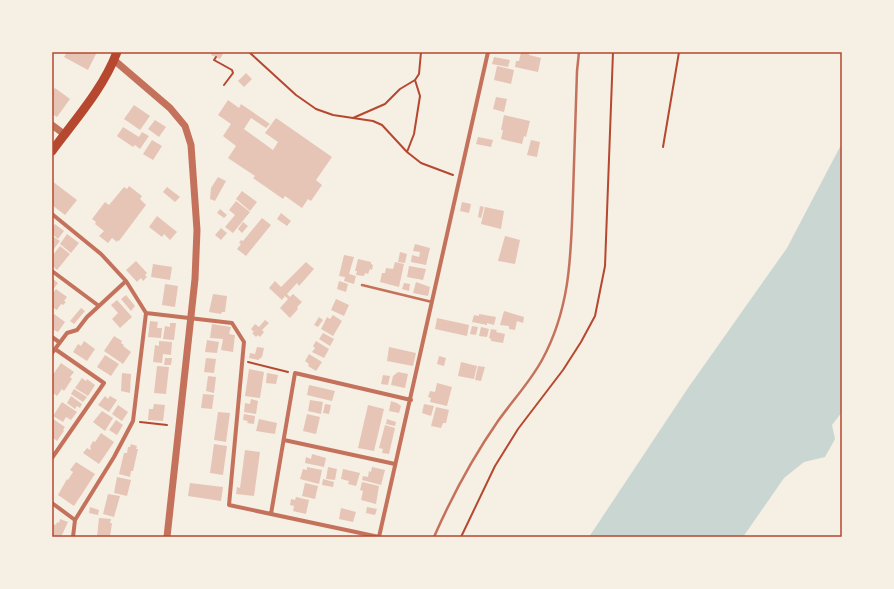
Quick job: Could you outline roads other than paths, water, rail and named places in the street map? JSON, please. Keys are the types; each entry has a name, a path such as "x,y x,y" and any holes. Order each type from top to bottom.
{"highway":[{"path":"52,151 92,97 115,56"}],"street":[{"path":"146,313 232,323 244,342 228,505 379,537 488,52"},
{"path":"115,56 170,108 185,126 191,145 197,230 195,279 192,318 167,537"},
{"path":"52,125 64,134"},
{"path":"52,214 101,254 126,281 146,313 134,422 75,520 73,537"},
{"path":"52,271 99,306"},
{"path":"52,458 104,383 53,351 67,333 76,330 126,281"},
{"path":"52,337 59,342"},
{"path":"271,514 296,373 411,400"},
{"path":"284,440 396,464"},
{"path":"52,503 75,520"}],"lane":[{"path":"434,537 446,509 476,456 498,421 543,359 564,302 570,269 577,71 579,52"},
{"path":"362,285 432,303"}]}
